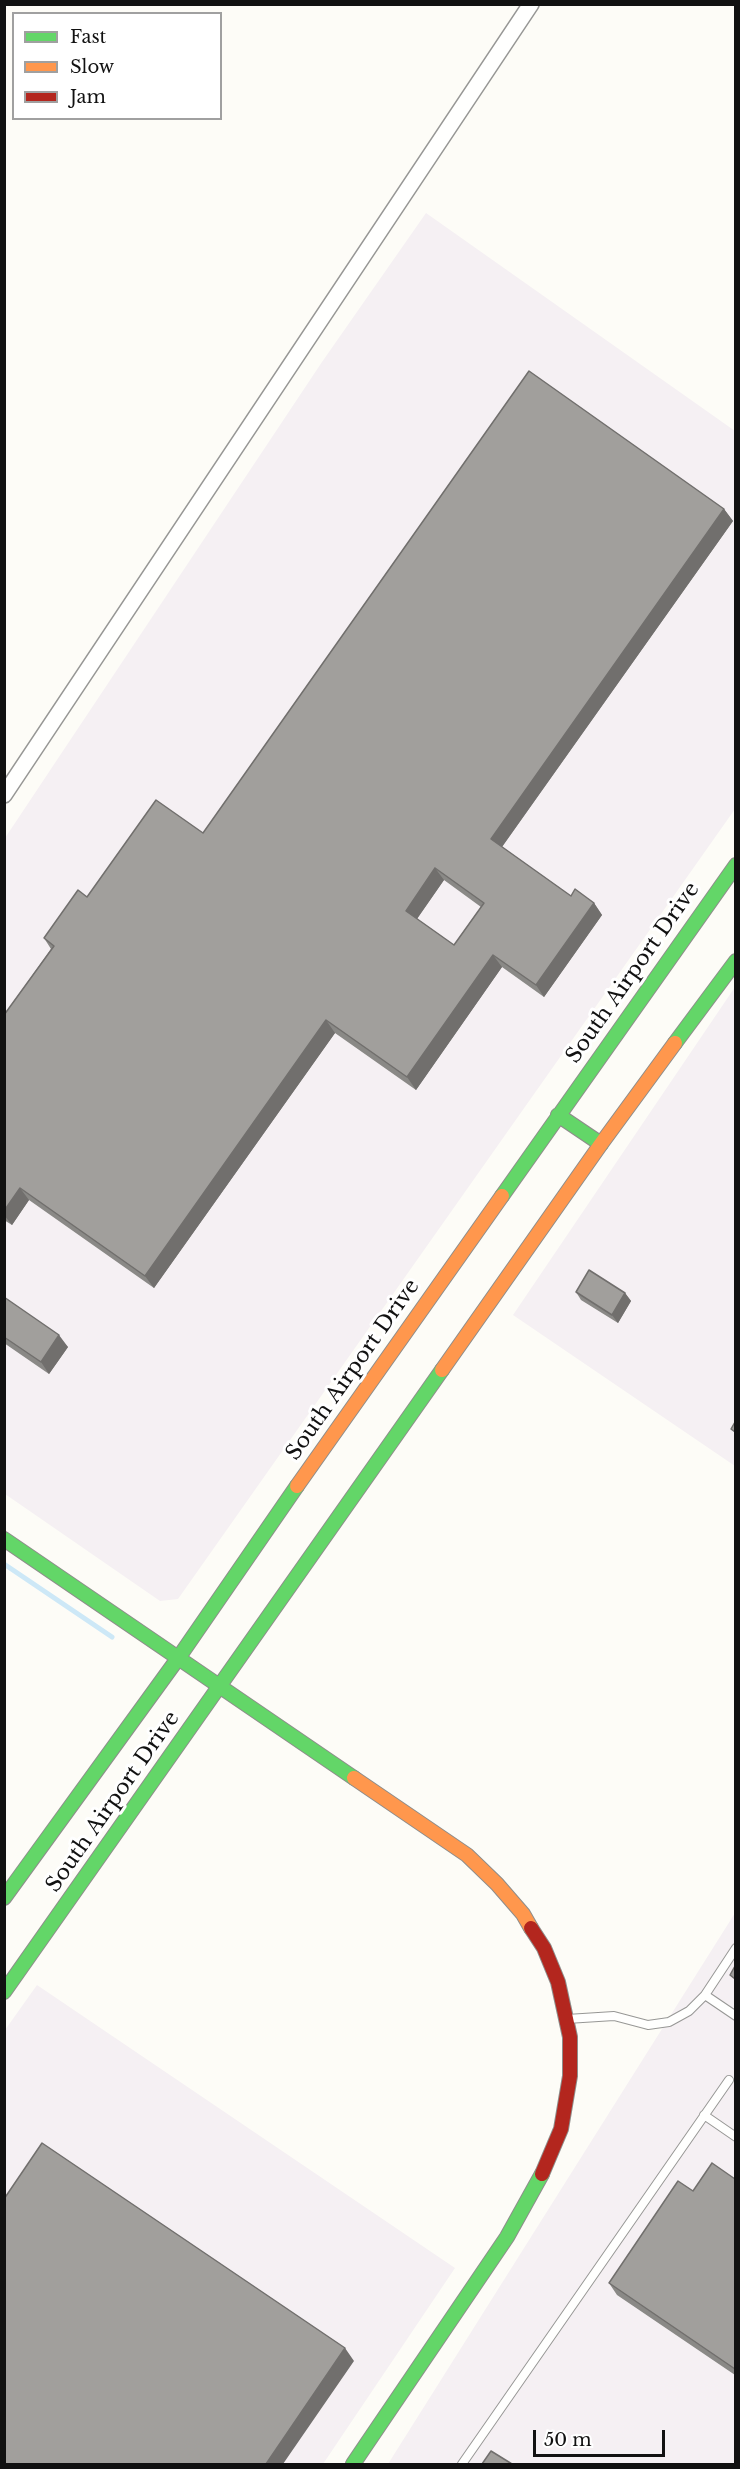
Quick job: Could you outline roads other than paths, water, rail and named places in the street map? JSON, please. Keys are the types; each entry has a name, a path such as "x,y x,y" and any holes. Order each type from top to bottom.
{"main road":[{"name":"South Airport Drive","path":"4,1898 179,1657 735,865"},
{"name":"South Airport Drive","path":"4,1992 601,1144 735,961"},
{"path":"558,1115 601,1144"},
{"path":"4,1539 431,1828 484,1870 523,1914 544,1948 558,1982 567,2019 571,2055 568,2093 561,2129 545,2171 507,2237 353,2464"}],"street":[{"path":"4,795 531,4"}],"lane":[{"path":"567,2019 614,2016 648,2025 669,2022 689,2011 705,1995 735,1948"},
{"path":"705,1995 735,2016"},
{"path":"462,2464 729,2080"},
{"path":"704,2115 735,2137"}],"waterway":[{"path":"4,1564 112,1637"}]}
